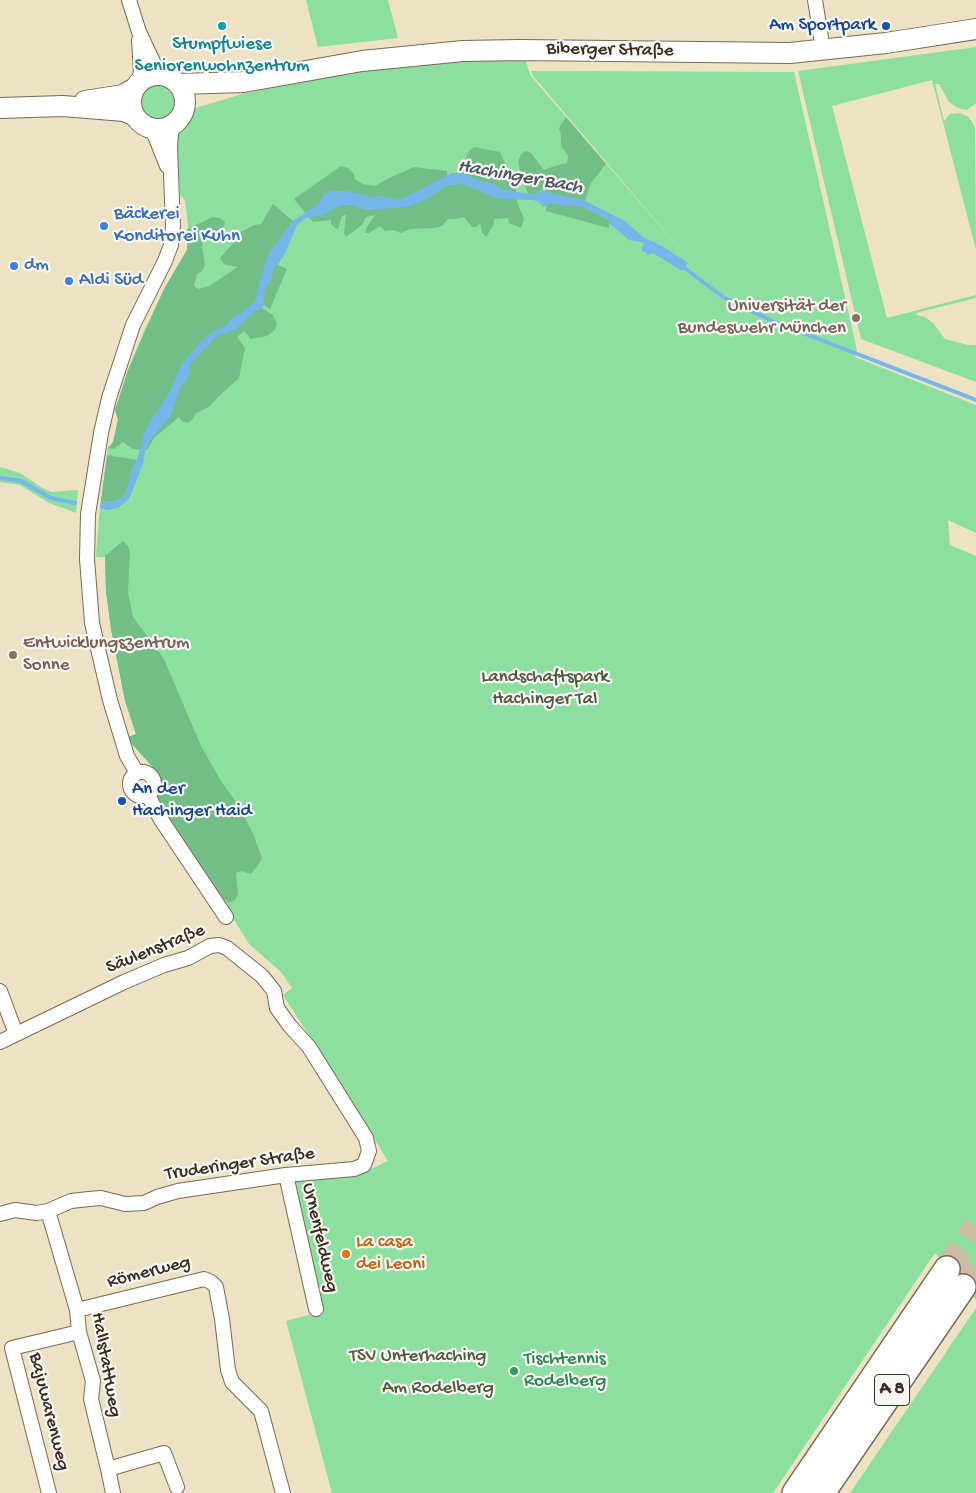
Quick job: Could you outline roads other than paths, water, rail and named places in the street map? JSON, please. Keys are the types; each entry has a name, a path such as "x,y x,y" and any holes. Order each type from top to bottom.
{"highway":[{"name":"A 8","path":"795,1493 955,1278 822,1493"}],"main road":[{"name":"Biberger Straße","path":"180,116 205,96 244,82 362,61 463,51 772,53 886,43 976,29"},
{"path":"0,108 63,106 124,111 158,129 167,128 180,116 186,99 184,91 171,79 154,74 145,77 123,95 63,106"},
{"name":"Biberger Straße","path":"171,79 244,82"},
{"path":"136,86 131,98 131,107 142,122"}],"street":[{"path":"130,0 139,32 156,68 171,79"},
{"path":"816,0 823,50"},
{"path":"136,86 140,72 139,32"},
{"path":"180,116 171,133 173,226 171,245 133,325 109,398 100,433 88,514 87,560 92,623 110,700 127,756 137,773 149,774 153,779 154,785 148,795 160,818 226,917"},
{"path":"142,122 155,136 171,177"},
{"name":"Säulenstraße","path":"0,1042 124,982 164,965 188,958 210,946 219,945 227,948 262,976 274,991 278,1008 290,1026 309,1047 366,1138 369,1151 367,1159"},
{"path":"0,991 16,1034"},
{"name":"Truderinger Straße","path":"0,1214 16,1210 48,1211 71,1201 101,1198 125,1204 144,1203 169,1193 286,1175 354,1168 364,1165 367,1159"},
{"name":"Urnenfeldweg","path":"286,1175 316,1310"},
{"name":"Hallstattweg","path":"48,1211 77,1310 79,1332 93,1381 91,1399 113,1493"},
{"name":"Römerweg","path":"77,1310 204,1279 216,1287 228,1370 232,1382 260,1411 283,1493"},
{"name":"Bajuwarenweg","path":"49,1493 12,1348 79,1332"},
{"path":"108,1469 164,1453 177,1487"}],"water":[{"path":"452,173 461,173 513,191 535,195 543,190 583,200 625,221 643,237 662,246 688,263 682,271 653,253 649,255 641,250 644,243 629,240 610,224 610,221 583,207 550,204 543,207 539,202 533,200 499,199 463,184 448,185 425,200 407,207 366,210 352,205 341,205 323,215 306,218 297,225 284,256 273,270 271,280 265,289 261,310 256,310 235,330 217,336 192,362 188,377 181,386 171,416 151,439 146,448 143,464 129,499 118,508 108,510 100,508 101,501 113,502 120,499 126,493 144,434 170,391 180,367 186,359 203,339 217,329 228,325 230,320 256,300 269,253 293,221 317,205 324,194 332,191 347,191 371,197 383,196 401,199"}],"waterway":[{"name":"Hachinger Bach","path":"682,266 723,297 772,321 976,400"},
{"name":"Hachinger Bach","path":"0,478 21,481 51,498 75,503"}],"tunnel":[{"path":"947,1269 976,1226"},
{"path":"963,1287 976,1267"}],"place":[{"name":"Stumpfwiese Seniorenwohnzentrum","path":"222,26"},
{"name":"Am Sportpark","path":"886,26"},
{"name":"Bäckerei Konditorei Kuhn","path":"104,226"},
{"name":"dm","path":"14,266"},
{"name":"Aldi Süd","path":"69,281"},
{"name":"Universität der Bundeswehr München","path":"856,318"},
{"name":"Entwicklungszentrum Sonne","path":"13,655"},
{"name":"An der Hachinger Haid","path":"122,801"},
{"name":"La casa dei Leoni","path":"346,1254"},
{"name":"Tischtennis Rodelberg","path":"514,1371"}],"park label":[{"name":"Landschaftspark Hachinger Tal","path":"545,689"},
{"name":"TSV Unterhaching","path":"418,1357"},
{"name":"Am Rodelberg","path":"438,1389"}]}
